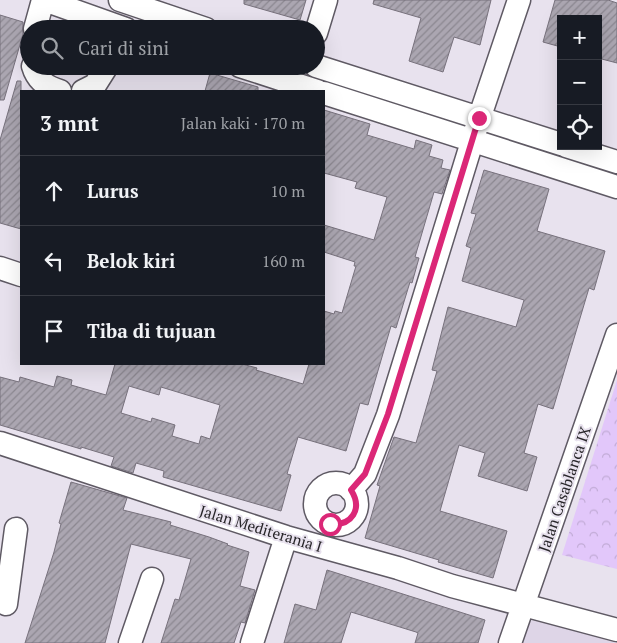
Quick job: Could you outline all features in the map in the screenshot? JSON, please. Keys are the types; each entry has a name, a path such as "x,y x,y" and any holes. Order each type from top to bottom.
{"street":[{"path":"38,20 44,0 100,20"},
{"path":"320,20 326,0"},
{"path":"351,490 365,474 379,440 479,118 519,0"},
{"path":"124,20 126,1 180,20"},
{"path":"325,69 557,143"},
{"path":"36,75 48,88 56,90"},
{"path":"86,90 95,85 101,75"},
{"path":"273,75 306,84"},
{"path":"325,93 617,187"},
{"path":"579,150 617,162"},
{"path":"0,268 20,275"},
{"name":"Jalan Casablanca IX","path":"510,643 617,334"},
{"name":"Jalan Mediterania I","path":"0,443 286,537 524,606 617,630"},
{"path":"6,604 6,556 16,529"},
{"path":"252,643 286,537"},
{"path":"130,643 152,578"}],"shaded area":[{"path":"529,620 549,624 617,643 522,643"}],"green space":[{"path":"617,380 617,569 562,555"}],"building":[{"path":"244,0 306,0 300,20 244,4"},
{"path":"374,0 491,0 480,45 454,37 443,72 409,61 421,18 373,4"},
{"path":"555,0 608,0 617,3 617,63 602,59 602,15 557,15 557,46 543,42"},
{"path":"0,15 20,21 20,44 4,100 0,100"},
{"path":"209,75 217,75 258,87 258,90 205,90"},
{"path":"17,81 21,81 20,229 0,223 0,140"},
{"path":"325,110 370,124 367,135 414,149 416,140 432,145 429,156 443,160 441,168 450,170 442,194 434,192 415,257 419,258 412,283 410,282 396,328 391,326 368,405 360,403 346,451 298,437 287,474 291,475 281,511 163,477 164,471 136,463 133,473 111,466 114,457 0,425 0,377 19,382 20,377 54,387 57,376 72,380 71,385 106,395 115,365 246,365 257,368 256,370 303,384 309,365 325,365 325,311 334,314 335,311 342,313 356,266 354,266 355,262 325,252 325,225 374,240 387,197 355,188 357,182 325,173","holes":["129,386 159,395 161,387 220,405 210,439 201,436 199,444 172,436 175,425 152,418 151,422 121,413"]},
{"path":"484,170 549,189 537,231 605,251 594,290 589,288 553,409 538,404 524,453 537,457 527,491 478,476 485,453 459,445 440,511 507,531 493,578 365,538 380,486 377,485 394,437 416,443 437,371 432,370 448,307 516,327 524,300 462,281 471,248 466,246 476,214 471,213"},
{"path":"71,482 127,498 123,510 171,522 170,525 249,552 240,586 255,590 245,623 241,622 234,643 161,643 175,599 179,600 191,559 131,544 105,643 25,643 54,552 61,524 59,523"},
{"path":"327,570 485,620 478,643 415,643 418,633 416,632 351,612 341,643 284,643 295,604 316,610"}],"route":[{"path":"330,524 338,525 345,523 355,512 355,496 351,490 365,474 388,414 479,118"}]}
